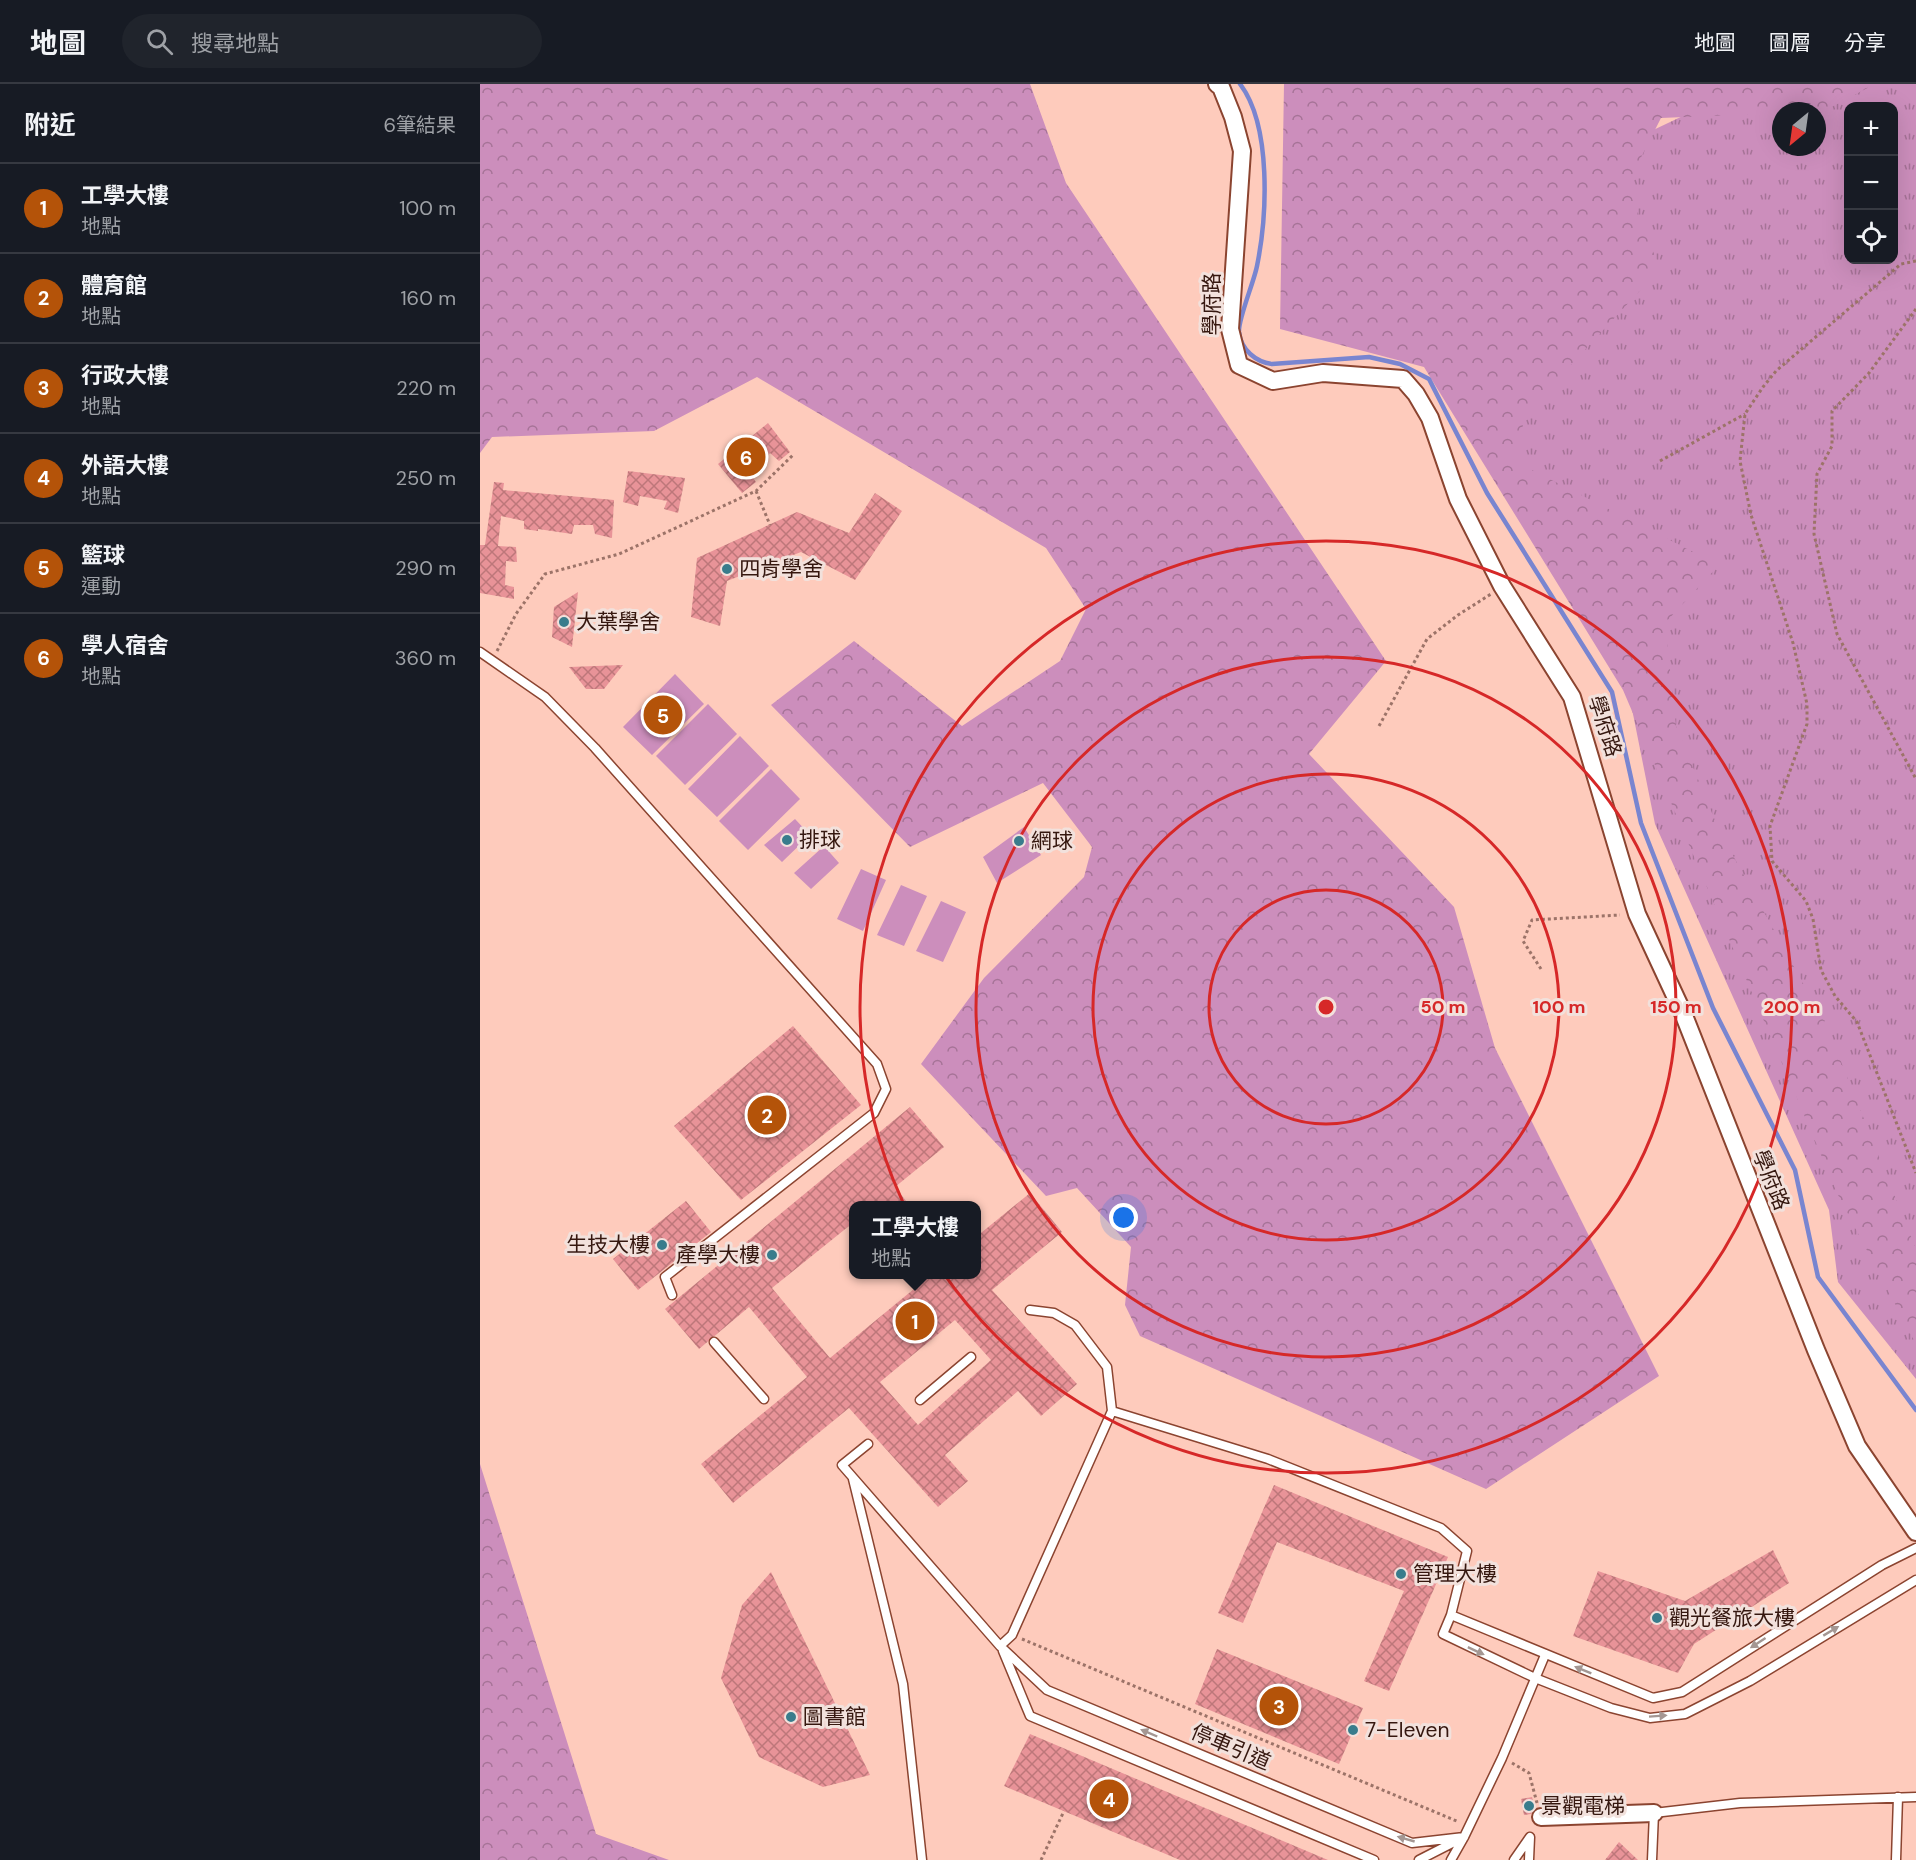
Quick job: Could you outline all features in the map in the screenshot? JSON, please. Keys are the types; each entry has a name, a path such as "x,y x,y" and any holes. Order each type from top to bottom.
{"street":[{"name":"學府路","path":"1217,84 1221,87 1233,117 1242,151 1230,329 1239,365 1273,381 1323,373 1403,379 1416,394 1430,418 1458,499 1503,586 1572,697 1637,914 1683,1012 1730,1138 1857,1446 1913,1524"},
{"path":"1541,1817 1654,1813"}],"lane":[{"path":"480,652 493,658 545,697 595,748 878,1064 886,1089 874,1113 665,1277 672,1295"},
{"path":"1000,1646 1012,1635 1112,1411 1107,1367 1075,1325 1054,1313 1030,1310"},
{"path":"714,1342 764,1399"},
{"path":"920,1400 971,1357"},
{"path":"1112,1411 1268,1459 1442,1528 1467,1551 1451,1615 1443,1635 1535,1678 1611,1708 1650,1718 1685,1714 1750,1680 1916,1580"},
{"path":"868,1444 842,1465 1000,1646 1030,1716 1374,1860"},
{"path":"852,1476 903,1684 922,1860"},
{"path":"1451,1615 1653,1698 1682,1692 1882,1565 1916,1548"},
{"name":"停車引道","path":"1000,1646 1047,1690 1412,1843 1464,1837"},
{"path":"1451,1860 1470,1827 1502,1758 1545,1655"},
{"path":"1896,1860 1898,1797"},
{"path":"1652,1860 1654,1813 1740,1803 1916,1797"},
{"path":"1419,1860 1464,1837"},
{"path":"1514,1860 1530,1837 1528,1860"}],"path":[{"path":"1660,461 1744,414 1776,371 1902,264 1916,261"},
{"path":"1916,309 1869,373 1832,411 1832,446 1817,474 1814,534 1837,634 1916,779"},
{"path":"1744,414 1740,461 1751,515 1793,643 1807,704 1807,724 1770,826 1772,861 1806,901 1813,919 1821,970 1835,996 1857,1022 1916,1173"},
{"path":"493,658 516,614 545,574 619,554 756,491 793,455"},
{"path":"756,491 770,525"},
{"path":"1379,726 1427,639 1458,615 1503,586"},
{"path":"1541,969 1523,941 1532,920 1637,914"},
{"path":"1012,1635 1470,1827"},
{"path":"1502,1758 1529,1773 1541,1817"},
{"path":"1041,1860 1064,1811"}],"green space":[{"path":"480,84 1030,84 1066,183 1386,661 1309,754 1454,907 1495,1048 1659,1376 1486,1489 1140,1336 1125,1305 1131,1247 1077,1188 1046,1196 921,1064 984,978 1084,877 1092,847 1043,783 910,847 771,705 854,641 962,726 1060,661 1086,609 1046,548 757,377 654,431 492,437 480,453"},
{"path":"1284,84 1875,84 1826,110 1826,102 1772,102 1772,113 1661,118 1627,185 1660,269 1526,413 1514,461 1719,565 1665,623 1676,726 1719,830 1828,1029 1916,1249 1916,1344 1839,1197 1623,690 1424,367 1280,329"},
{"path":"1750,84 1916,84 1916,1379 1838,1282 1829,1210 1655,824 1629,694 1424,361 1647,133"},
{"path":"675,674 704,704 652,755 623,727"},
{"path":"708,704 737,734 685,785 656,756"},
{"path":"740,736 769,766 717,817 688,789"},
{"path":"771,769 800,799 748,850 719,821"},
{"name":"排球","path":"795,819 810,835 782,862 764,845"},
{"name":"網球","path":"1024,827 1041,855 997,883 983,857"},
{"name":"排球","path":"824,846 839,863 811,889 794,873"},
{"path":"861,869 886,880 863,931 837,919"},
{"path":"901,885 927,896 904,946 877,935"},
{"path":"941,901 966,912 943,962 916,951"},
{"path":"480,1464 596,1834 669,1860 480,1860"}],"building":[{"path":"768,423 790,452 779,461 770,453 749,473 756,482 742,493 718,464"},
{"path":"628,471 685,478 678,513 664,509 667,501 640,496 638,506 623,502"},
{"path":"494,482 504,483 503,490 614,500 612,538 595,534 593,525 574,525 572,534 538,529 538,531 524,529 524,521 501,516 498,546 516,547 517,562 506,561 505,585 514,587 514,599 480,593 480,545 485,545"},
{"name":"四肯學舍","path":"875,493 902,511 855,580 801,552 727,581 720,626 691,617 697,558 797,512 849,533"},
{"name":"大葉學舍","path":"578,592 572,647 552,637 554,607"},
{"name":"大葉學舍","path":"623,665 604,689 586,689 569,667"},
{"path":"793,1026 861,1105 741,1200 674,1126"},
{"path":"910,1107 944,1147 895,1187 906,1201 849,1201 849,1226 772,1288 830,1358 920,1284 916,1279 981,1279 981,1233 1030,1193 1062,1232 992,1290 1077,1384 1041,1416 1018,1391 945,1455 968,1481 938,1507 849,1408 733,1503 701,1464 807,1377 749,1307 699,1349 665,1309","holes":["955,1320 991,1360 918,1425 880,1382"]},
{"name":"生技大樓","path":"686,1201 711,1232 638,1290 613,1259"},
{"name":"管理大樓","path":"1274,1485 1448,1557 1389,1691 1364,1681 1404,1591 1277,1542 1243,1623 1218,1613"},
{"name":"觀光餐旅大樓","path":"1773,1550 1789,1583 1694,1644 1678,1673 1573,1636 1598,1571 1685,1601"},
{"name":"圖書館","path":"771,1572 870,1775 823,1787 759,1757 721,1678 742,1605"},
{"path":"1217,1649 1363,1708 1339,1764 1195,1704"},
{"path":"1030,1734 1328,1860 1180,1860 1004,1786"},
{"name":"景觀電梯","path":"1532,1797 1535,1808 1531,1814 1524,1815 1521,1799"},
{"path":"1619,1842 1638,1860 1605,1860"}],"waterway":[{"path":"1240,84 1258,123 1264,172 1260,246 1255,273 1239,326 1240,338 1246,350 1260,361 1272,364 1369,357 1400,364 1429,379 1487,493 1612,692 1641,823 1713,1008 1795,1170 1818,1277 1916,1410"}],"place":[{"name":"學人宿舍","path":"746,457"},
{"name":"四肯學舍","path":"727,569"},
{"name":"大葉學舍","path":"564,622"},
{"name":"籃球","path":"663,715"},
{"name":"排球","path":"787,840"},
{"name":"網球","path":"1019,841"},
{"name":"體育館","path":"767,1115"},
{"name":"生技大樓","path":"662,1245"},
{"name":"產學大樓","path":"772,1255"},
{"name":"工學大樓","path":"915,1321"},
{"name":"管理大樓","path":"1401,1574"},
{"name":"觀光餐旅大樓","path":"1657,1618"},
{"name":"行政大樓","path":"1279,1706"},
{"name":"圖書館","path":"791,1717"},
{"name":"7-Eleven","path":"1353,1730"},
{"name":"外語大樓","path":"1109,1799"},
{"name":"景觀電梯","path":"1529,1806"}]}
